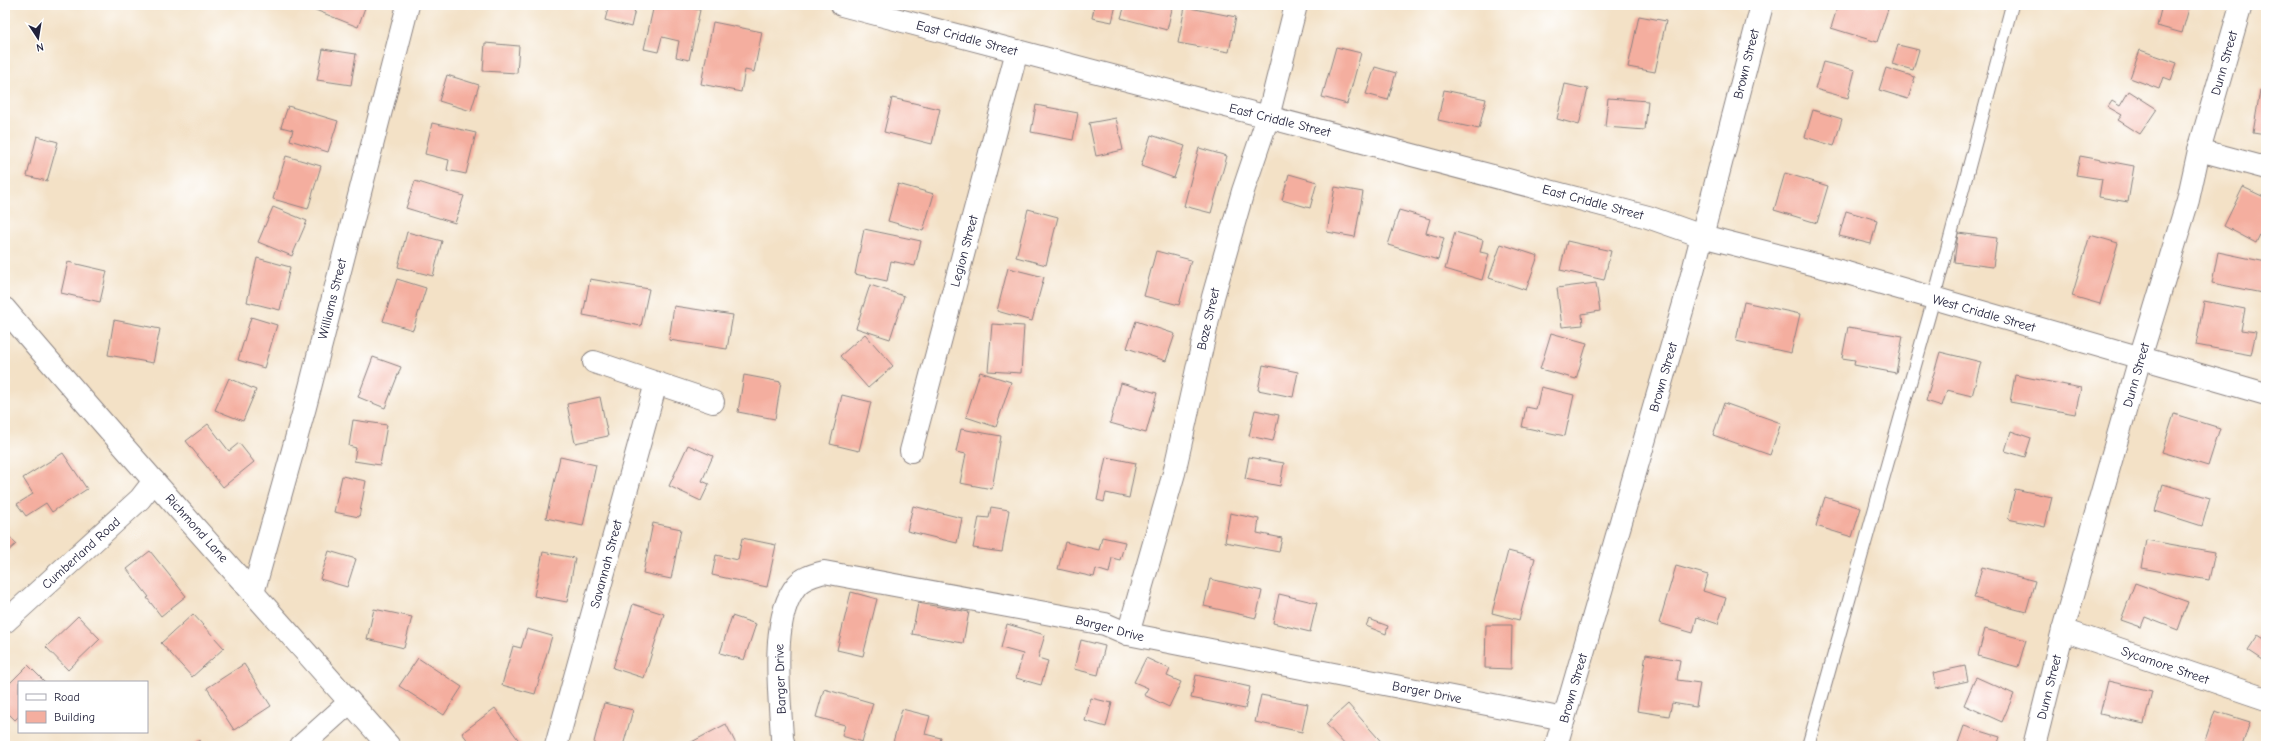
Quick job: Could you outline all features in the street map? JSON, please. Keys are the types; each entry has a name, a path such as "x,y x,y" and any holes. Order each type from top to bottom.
{"street":[{"name":"Williams Street","path":"253,593 305,407 408,5"},
{"name":"Boze Street","path":"1128,634 1174,473 1213,297 1243,191 1268,117 1296,5"},
{"name":"Brown Street","path":"1556,746 1702,236 1762,5"},
{"name":"Dunn Street","path":"2034,746 2064,630 2140,358 2188,200 2199,150 2241,5"},
{"name":"East Criddle Street","path":"852,6 1017,51 1327,131 1648,217 1702,236"},
{"name":"Legion Street","path":"911,451 1017,51"},
{"path":"2199,150 2266,168"},
{"name":"West Criddle Street","path":"1702,236 1847,273 2266,394"},
{"name":"Richmond Lane","path":"5,309 83,402 130,452 389,746"},
{"path":"594,362 712,402"},
{"name":"Savannah Street","path":"556,746 656,383"},
{"name":"Cumberland Road","path":"5,622 140,499 154,481"},
{"name":"Barger Drive","path":"784,746 782,738 778,640 788,598 798,584 810,576 824,572 1105,624 1128,634 1564,720"},
{"name":"Sycamore Street","path":"2064,630 2266,699"},
{"path":"301,746 350,702"}],"lane":[{"path":"1808,746 1934,298 2012,5"}],"building":[{"path":"303,5 366,5 358,27"},
{"path":"609,5 636,5 631,27 605,20"},
{"path":"654,5 675,5 700,10 689,60 676,57 679,41 662,37 658,52 644,49"},
{"path":"1081,5 1116,5 1112,22 1092,18 1094,8"},
{"path":"1125,5 1173,5 1167,30 1121,18"},
{"path":"1838,5 1889,6 1877,42 1831,28"},
{"path":"2162,5 2190,5 2182,33 2157,26"},
{"path":"1185,7 1236,17 1229,52 1178,43"},
{"path":"1639,16 1666,21 1655,72 1628,67"},
{"path":"713,22 762,32 754,72 745,70 741,92 701,84"},
{"path":"485,43 519,46 517,73 483,71"},
{"path":"1898,45 1919,50 1913,70 1892,64"},
{"path":"1336,47 1361,53 1347,104 1322,97"},
{"path":"323,49 356,54 351,85 317,80"},
{"path":"2140,50 2177,63 2171,80 2163,77 2159,89 2130,78"},
{"path":"1823,62 1855,70 1848,98 1815,89"},
{"path":"1375,67 1396,73 1388,100 1366,94"},
{"path":"1886,68 1915,77 1908,99 1879,90"},
{"path":"447,75 479,85 471,111 439,101"},
{"path":"1565,84 1588,89 1579,125 1557,119"},
{"path":"1444,90 1486,99 1479,129 1438,120"},
{"path":"2260,90 2266,91 2266,135 2253,133"},
{"path":"2129,91 2157,109 2140,134 2118,120 2122,115 2108,107 2112,101 2120,106"},
{"path":"892,98 940,109 932,144 884,132"},
{"path":"1608,98 1648,101 1645,130 1605,127"},
{"path":"1036,105 1078,113 1073,140 1031,132"},
{"path":"288,106 338,121 328,152 290,140 293,130 281,127"},
{"path":"1813,110 1842,119 1834,146 1805,137"},
{"path":"1116,118 1123,150 1096,156 1089,123"},
{"path":"432,123 476,133 466,174 447,170 449,160 425,154"},
{"path":"1151,135 1185,146 1174,178 1141,166"},
{"path":"37,136 58,142 47,181 27,176"},
{"path":"1199,148 1227,156 1211,213 1184,206"},
{"path":"286,156 321,166 308,209 273,199"},
{"path":"2080,156 2134,166 2128,202 2099,197 2102,179 2076,175"},
{"path":"1785,173 1828,186 1817,223 1774,210"},
{"path":"1289,174 1317,182 1310,208 1282,200"},
{"path":"415,181 464,196 455,223 406,208"},
{"path":"898,184 934,194 923,231 888,221"},
{"path":"1335,187 1363,192 1355,237 1327,232"},
{"path":"2243,187 2266,198 2266,222 2256,243 2224,226"},
{"path":"273,207 307,221 292,256 258,242"},
{"path":"1028,209 1058,217 1046,265 1016,257"},
{"path":"1399,210 1430,219 1426,233 1444,238 1438,260 1388,245"},
{"path":"1846,211 1877,220 1871,244 1839,236"},
{"path":"864,229 921,241 915,266 891,261 887,281 855,274"},
{"path":"407,232 442,241 433,276 398,267"},
{"path":"1455,232 1483,240 1480,252 1489,254 1482,280 1445,269"},
{"path":"1958,233 1997,238 1993,267 1954,262"},
{"path":"2090,235 2118,243 2100,304 2072,296"},
{"path":"1567,241 1611,251 1604,280 1560,270"},
{"path":"1501,244 1538,256 1526,290 1489,278"},
{"path":"1156,251 1191,260 1179,305 1144,296"},
{"path":"2218,252 2266,262 2262,293 2212,283"},
{"path":"257,258 290,267 280,310 247,302"},
{"path":"68,262 107,271 100,302 61,293"},
{"path":"1008,268 1044,277 1032,321 997,311"},
{"path":"397,279 426,288 413,330 383,321"},
{"path":"590,279 649,289 641,326 583,315"},
{"path":"1596,283 1600,311 1582,314 1583,325 1562,327 1557,288"},
{"path":"870,285 904,296 890,339 856,328"},
{"path":"2204,301 2245,309 2241,330 2256,332 2251,355 2196,345"},
{"path":"1744,302 1800,314 1791,353 1736,341"},
{"path":"674,306 733,315 727,349 669,340"},
{"path":"251,317 277,325 264,368 238,360"},
{"path":"114,320 160,329 153,363 108,355"},
{"path":"1136,321 1175,334 1166,361 1127,348"},
{"path":"992,324 1024,326 1021,373 988,371"},
{"path":"1848,327 1903,336 1896,373 1854,365 1855,360 1842,358"},
{"path":"1551,333 1587,343 1576,379 1540,369"},
{"path":"865,334 893,366 868,388 840,356"},
{"path":"1940,352 1981,362 1972,396 1947,390 1942,406 1926,401"},
{"path":"373,357 401,367 385,408 358,397"},
{"path":"1263,365 1298,372 1293,397 1258,390"},
{"path":"980,372 1011,382 996,427 966,417"},
{"path":"744,375 781,382 775,419 738,412"},
{"path":"2015,375 2081,388 2075,414 2010,402"},
{"path":"229,378 256,390 243,421 215,410"},
{"path":"1121,383 1157,393 1146,433 1110,423"},
{"path":"1541,387 1574,395 1565,436 1522,427 1526,407 1536,409"},
{"path":"842,395 871,402 859,451 830,444"},
{"path":"600,397 608,436 575,443 567,404"},
{"path":"1724,403 1781,423 1770,455 1713,435"},
{"path":"1255,410 1279,415 1273,441 1249,436"},
{"path":"2174,414 2220,428 2208,466 2162,452"},
{"path":"353,420 387,425 380,465 354,461 356,448 349,446"},
{"path":"208,424 229,451 239,443 254,462 223,487 186,441"},
{"path":"961,429 1001,436 992,489 960,483 966,454 956,452"},
{"path":"2011,431 2031,438 2025,457 2005,451"},
{"path":"688,445 713,456 702,481 709,484 701,501 669,486"},
{"path":"63,453 87,489 52,512 46,503 26,516 17,504 33,494 23,478"},
{"path":"560,457 596,465 583,526 546,518"},
{"path":"1106,457 1136,463 1129,498 1106,493 1104,502 1097,500"},
{"path":"1249,457 1284,463 1280,486 1245,479"},
{"path":"342,476 366,481 359,517 334,512"},
{"path":"2163,484 2210,498 2202,526 2155,511"},
{"path":"2015,489 2052,497 2045,527 2008,519"},
{"path":"1825,497 1861,508 1852,537 1816,526"},
{"path":"913,506 962,518 957,543 907,531"},
{"path":"991,507 1009,510 1002,552 973,548 979,517 989,518"},
{"path":"1230,513 1259,519 1257,533 1282,538 1279,552 1225,542"},
{"path":"653,523 681,529 671,579 643,573"},
{"path":"5,532 16,544 5,554"},
{"path":"1102,537 1125,542 1120,560 1112,558 1109,573 1096,569 1094,577 1058,569 1065,542 1099,550"},
{"path":"742,538 776,545 767,587 712,575 716,555 738,560"},
{"path":"2146,540 2215,552 2209,580 2141,568"},
{"path":"150,551 186,596 161,616 147,598 149,597 127,569"},
{"path":"329,551 356,559 347,587 320,579"},
{"path":"1508,551 1535,558 1519,620 1492,613"},
{"path":"543,552 575,558 567,602 534,596"},
{"path":"1676,566 1708,575 1703,591 1726,598 1718,624 1697,617 1693,633 1659,623"},
{"path":"1982,567 2035,581 2026,612 1974,598"},
{"path":"1210,579 1262,591 1256,618 1204,606"},
{"path":"2135,583 2188,602 2178,630 2145,617 2141,627 2121,620"},
{"path":"851,592 877,599 863,656 837,650"},
{"path":"1279,594 1317,603 1310,632 1273,623"},
{"path":"918,603 969,612 963,643 912,634"},
{"path":"633,604 664,614 644,678 613,668"},
{"path":"374,609 412,617 404,648 367,639"},
{"path":"193,614 224,648 192,677 161,643"},
{"path":"78,616 100,639 68,670 46,647"},
{"path":"732,616 756,624 744,660 720,653"},
{"path":"1369,619 1388,626 1386,634 1366,626"},
{"path":"1007,624 1045,635 1038,658 1048,661 1041,685 1016,678 1023,654 1001,648"},
{"path":"1486,625 1512,625 1511,669 1485,668"},
{"path":"527,629 552,636 535,694 502,685 513,646 521,648"},
{"path":"1985,629 2026,640 2018,667 1978,656"},
{"path":"2258,635 2266,640 2266,662 2248,650"},
{"path":"1081,640 1105,646 1098,675 1074,669"},
{"path":"1646,654 1680,660 1677,680 1700,683 1696,707 1672,703 1669,716 1637,711"},
{"path":"418,658 462,687 444,715 399,686"},
{"path":"1146,658 1170,669 1167,676 1181,682 1169,707 1144,695 1148,688 1134,682"},
{"path":"244,664 271,706 234,730 207,688"},
{"path":"28,665 44,681 18,681 18,717 15,720 5,710 5,688"},
{"path":"1965,666 1968,681 1936,688 1933,673"},
{"path":"1196,675 1250,687 1245,709 1191,698"},
{"path":"1976,677 2014,694 2002,722 1964,705"},
{"path":"2108,681 2152,691 2144,724 2100,714"},
{"path":"824,689 873,703 862,742 842,736 845,725 816,717"},
{"path":"1261,695 1308,704 1302,732 1255,722"},
{"path":"1091,698 1112,703 1106,727 1085,721"},
{"path":"604,703 633,710 623,746 593,746"},
{"path":"1348,704 1385,746 1346,746 1326,724"},
{"path":"495,708 523,746 472,746 462,733"},
{"path":"902,709 930,716 925,734 941,738 939,746 892,746"},
{"path":"2215,711 2250,722 2242,746 2203,746"},
{"path":"726,724 737,746 684,746"},
{"path":"1964,726 2000,737 1997,746 1957,746"},
{"path":"200,740 203,746 189,746"}]}
